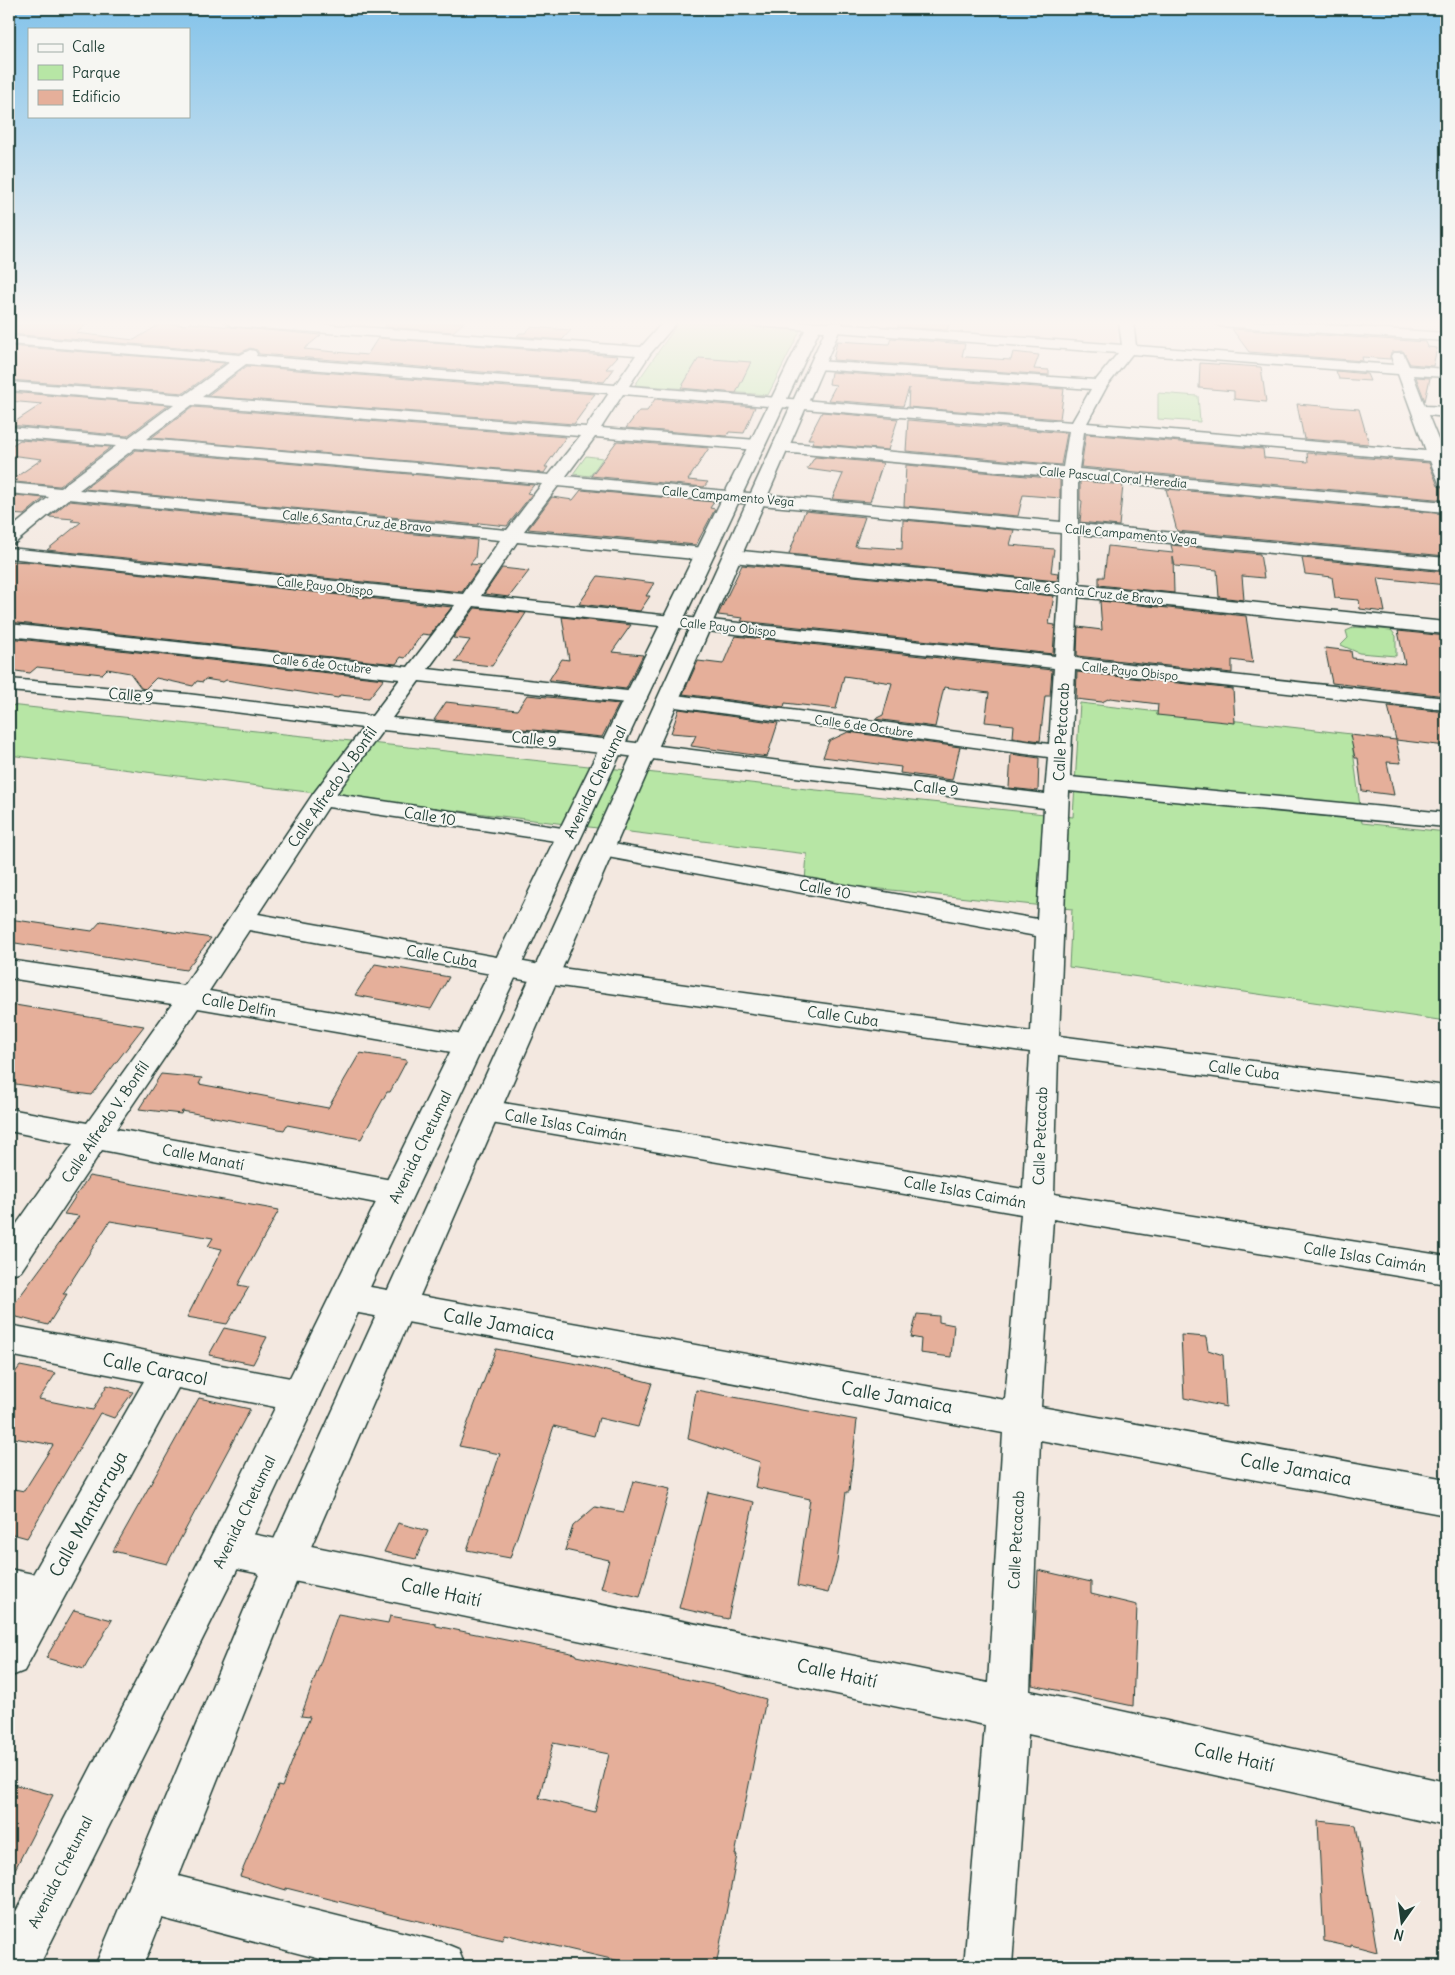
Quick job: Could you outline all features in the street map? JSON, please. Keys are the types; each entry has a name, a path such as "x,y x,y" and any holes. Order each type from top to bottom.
{"street":[{"path":"9,539 64,493 170,414"},
{"name":"Calle Pascual Coral Heredia","path":"367,414 769,446 1446,507"},
{"name":"Calle Alfredo V. Bonfil","path":"9,1261 191,997 321,799 468,601 512,535 603,414"},
{"name":"Avenida Chetumal","path":"14,1966 61,1870 227,1548 705,554 745,498 783,414"},
{"path":"916,414 1442,457"},
{"name":"Calle Petcacab","path":"988,1966 1008,1708 1022,1420 1038,1204 1049,930 1069,590 1070,474 1077,427 1084,414"},
{"path":"1421,414 1442,457 1446,481"},
{"name":"Calle Campamento Vega","path":"9,432 745,498 1446,564"},
{"name":"Calle 6 Santa Cruz de Bravo","path":"9,488 705,554"},
{"name":"Avenida Chetumal","path":"119,1966 285,1560 732,556 745,498"},
{"name":"Calle Payo Obispo","path":"9,553 702,624 1446,704"},
{"name":"Calle 6 Santa Cruz de Bravo","path":"732,556 1446,628"},
{"name":"Calle 6 de Octubre","path":"9,630 636,698"},
{"name":"Calle 9","path":"9,685 187,700 645,752 1058,793 1446,820"},
{"name":"Calle 6 de Octubre","path":"668,700 1060,752"},
{"name":"Calle 10","path":"321,799 569,836"},
{"name":"Calle 10","path":"602,848 1049,930"},
{"name":"Calle Cuba","path":"242,920 546,975 1446,1097"},
{"name":"Calle Delfin","path":"9,969 191,997 469,1044"},
{"name":"Calle Islas Caimán","path":"485,1111 1446,1270"},
{"name":"Calle Manatí","path":"9,1120 397,1194"},
{"name":"Calle Jamaica","path":"348,1297 1446,1496"},
{"name":"Calle Caracol","path":"9,1340 301,1396"},
{"name":"Calle Mantarraya","path":"9,1656 26,1592 168,1372"},
{"name":"Calle Haití","path":"227,1548 1008,1708 1446,1804"},
{"path":"150,1892 441,1966"}],"green space":[{"path":"1158,414 1199,414 1200,422 1158,419"},
{"path":"586,456 603,458 590,476 573,474"},
{"path":"1355,627 1391,630 1396,636 1396,656 1359,653 1341,645 1348,638 1346,631"},
{"path":"1080,703 1351,734 1362,823 1446,832 1446,1021 1069,967 1072,909 805,881 807,854 9,755 9,705 1073,817"}],"building":[{"path":"27,414 157,414 127,436 10,425"},
{"path":"183,414 282,414 566,437 545,467 548,467 544,473 151,438"},
{"path":"445,414 581,414 574,424"},
{"path":"637,414 752,414 744,433 729,432 727,436 626,428"},
{"path":"821,414 846,414 898,419 888,450 812,443 814,439 808,439"},
{"path":"999,414 1061,414 1060,419"},
{"path":"1299,414 1360,414 1369,444 1304,439"},
{"path":"908,420 1067,433 1061,465 906,451"},
{"path":"1086,434 1263,449 1264,458 1308,462 1307,453 1429,463 1438,486 1446,488 1446,500 1081,467"},
{"path":"20,440 111,447 59,486 15,482 18,480 13,479 42,459 9,455 9,447"},
{"path":"617,441 709,448 688,480 708,482 704,487 591,476"},
{"path":"136,450 534,485 527,493 532,494 507,526 479,523 478,525 84,489"},
{"path":"815,457 883,463 870,502 832,499 843,474 807,469"},
{"path":"906,465 1060,479 1060,498 1023,495 1018,516 904,506"},
{"path":"1080,481 1123,485 1119,526 1080,522 1082,501 1080,500"},
{"path":"1166,489 1446,514 1446,556 1177,531"},
{"path":"581,490 714,502 710,508 715,509 696,545 528,529 552,497 573,500"},
{"path":"15,495 44,498 24,515 9,514 9,500"},
{"path":"69,501 477,540 475,558 470,564 481,565 462,592 47,550 81,522 71,521 74,519 49,517"},
{"path":"805,511 865,517 855,546 902,549 903,520 1014,530 1010,545 1054,549 1051,572 1058,573 1057,581 789,554"},
{"path":"1171,545 1260,554 1264,578 1242,576 1244,600 1219,597 1217,570 1175,566 1173,557 1174,593 1099,585 1099,577 1104,577 1108,546 1173,553"},
{"path":"1302,558 1446,572 1446,585 1378,578 1385,612 1360,609 1359,600 1335,598 1332,577 1305,574"},
{"path":"9,561 452,607 430,635 422,634 405,658 401,657 396,664 9,622"},
{"path":"742,565 1054,596 1049,624 1055,625 1053,654 741,621 743,618 718,615"},
{"path":"502,568 529,571 509,597 484,594"},
{"path":"598,576 654,583 646,596 650,596 640,611 579,604"},
{"path":"1100,601 1246,616 1253,663 1232,660 1232,673 1077,656 1078,627 1102,630"},
{"path":"475,608 526,613 492,666 455,662 470,640 453,638"},
{"path":"562,617 631,625 612,652 643,655 626,689 549,680 562,659 569,660"},
{"path":"1398,631 1446,636 1446,696 1332,683 1325,648 1351,651 1352,658 1405,664"},
{"path":"735,636 1052,670 1050,696 1045,696 1040,741 1013,737 1014,725 985,722 989,693 944,687 935,727 875,719 883,715 892,683 844,676 836,709 785,703 784,707 683,694 698,661 723,664"},
{"path":"9,638 384,679 369,698 340,695 338,698 226,680 223,682 205,679 203,682 197,681 193,686 156,678 145,689 141,688 130,673 107,669 102,674 37,667 30,673 9,670"},
{"path":"1077,672 1233,689 1235,723 1157,715 1158,704 1110,698 1102,702 1076,699"},
{"path":"527,695 619,704 602,737 434,720 446,702 517,710"},
{"path":"1388,706 1446,712 1446,746 1396,740"},
{"path":"679,709 778,723 767,757 691,746 696,735 671,733"},
{"path":"848,732 960,747 952,780 900,773 901,767 823,757 829,741"},
{"path":"1350,735 1396,740 1401,763 1387,762 1394,795 1362,791 1358,758 1355,758"},
{"path":"1011,754 1039,758 1038,791 1009,788"},
{"path":"9,919 92,931 101,921 211,938 186,970 9,942"},
{"path":"375,964 449,977 431,1009 355,995"},
{"path":"9,1004 144,1026 91,1095 9,1083"},
{"path":"360,1053 407,1060 361,1139 287,1125 284,1130 182,1111 181,1114 139,1109 161,1074 202,1078 199,1084 328,1108"},
{"path":"89,1176 279,1210 238,1285 249,1287 227,1324 187,1317 222,1249 208,1246 213,1238 110,1221 63,1294 67,1294 48,1325 9,1315 9,1311 79,1216 64,1214"},
{"path":"917,1314 939,1316 939,1322 954,1325 951,1357 920,1353 921,1339 911,1337"},
{"path":"224,1328 267,1337 253,1364 209,1355"},
{"path":"1181,1335 1206,1337 1208,1350 1223,1355 1226,1407 1184,1398"},
{"path":"496,1349 583,1365 652,1383 638,1427 599,1418 594,1436 554,1426 510,1558 467,1550 500,1454 459,1446"},
{"path":"20,1366 56,1373 39,1399 93,1410 107,1385 133,1392 114,1418 100,1413 27,1538 9,1533 9,1488 24,1491 53,1445 9,1437 9,1381"},
{"path":"696,1390 857,1420 849,1492 846,1492 837,1562 828,1593 797,1586 810,1499 755,1487 760,1462 688,1439"},
{"path":"199,1398 250,1409 167,1564 113,1551"},
{"path":"633,1481 670,1489 640,1597 601,1588 609,1560 565,1550 573,1526 595,1507 624,1512"},
{"path":"708,1492 754,1502 728,1619 679,1608"},
{"path":"398,1523 428,1531 416,1559 384,1552"},
{"path":"1038,1570 1091,1582 1091,1594 1137,1605 1133,1706 1032,1685"},
{"path":"74,1610 112,1620 84,1669 46,1658"},
{"path":"338,1614 388,1623 390,1616 436,1624 436,1626 576,1654 576,1656 718,1686 766,1699 735,1855 737,1855 716,1966 641,1966 504,1934 503,1940 286,1888 286,1890 240,1876 278,1786 282,1787 310,1717 301,1716","holes":["553,1743 609,1754 595,1812 539,1798"]},
{"path":"9,1783 53,1795 9,1881"},
{"path":"1318,1821 1356,1825 1377,1952 1351,1945 1351,1947 1324,1941"}]}
